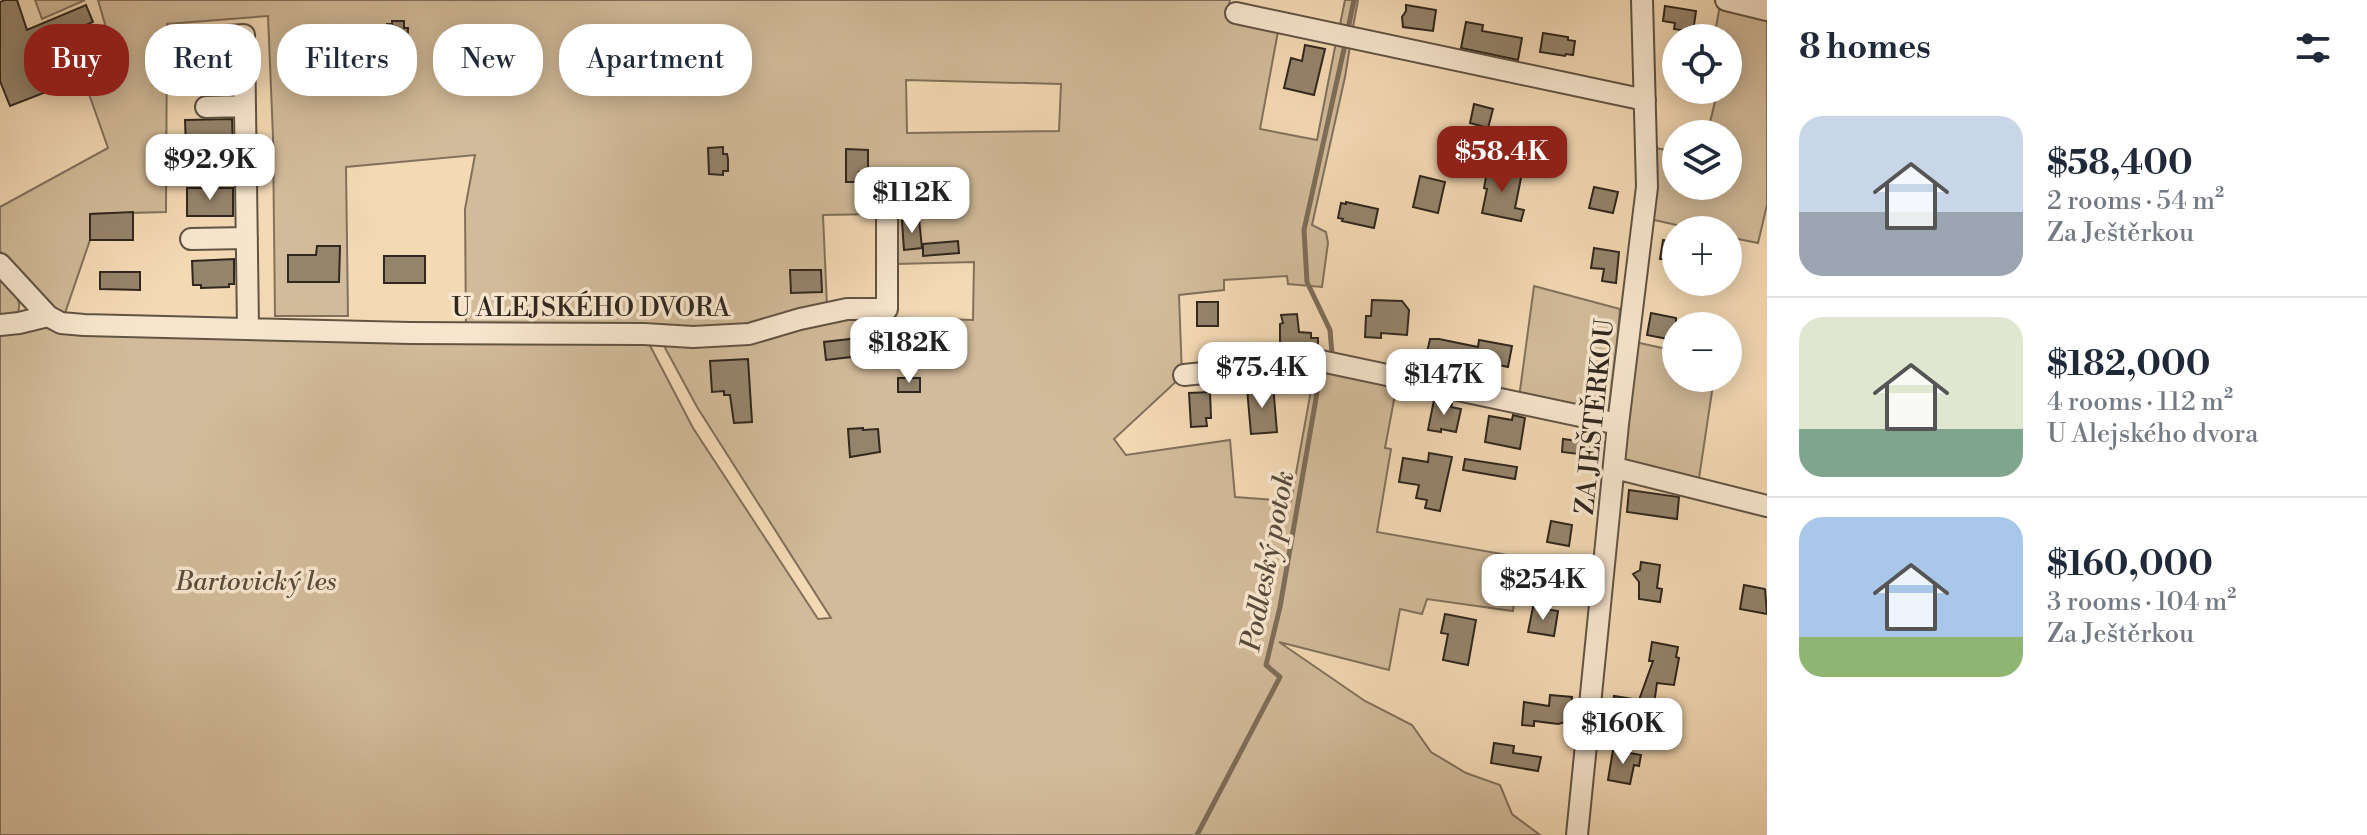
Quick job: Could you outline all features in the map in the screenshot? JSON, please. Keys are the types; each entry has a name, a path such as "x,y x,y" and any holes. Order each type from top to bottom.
{"street":[{"name":"ZA JEŠTĚRKOU","path":"1577,835 1618,424 1647,187 1642,0"},
{"path":"1726,0 1767,10"},
{"path":"1236,13 1645,100"},
{"path":"245,96 248,328"},
{"path":"206,107 245,106"},
{"path":"208,173 246,171"},
{"name":"U ALEJSKÉHO DVORA","path":"0,325 48,316 61,323 84,325 693,337 749,334 847,309 887,309 887,218"},
{"path":"191,239 247,238"},
{"path":"0,264 48,316"},
{"path":"1184,375 1321,361 1618,424"},
{"path":"1615,468 1767,506"}],"green space":[{"path":"35,0 85,0 42,19"},
{"name":"Bartovický les","path":"98,0 1230,0 1226,17 1279,26 1260,129 1317,140 1337,37 1351,40 1312,225 1326,232 1328,243 1322,287 1288,284 1287,276 1224,280 1224,290 1179,295 1182,376 1114,439 1126,455 1230,440 1235,497 1291,501 1313,379 1319,366 1397,384 1385,448 1391,449 1377,532 1519,557 1513,611 1427,599 1422,614 1400,609 1389,670 1279,642 1365,701 1412,725 1431,752 1466,773 1500,785 1512,814 1540,835 0,835 0,330 48,316 466,333 465,209 475,155 346,167 348,316 275,316 268,16 145,24 145,96 167,96 166,212 90,214 90,240 65,313 53,311 0,251 0,207 108,148 90,96 129,96 129,24 105,24","holes":["906,80 1061,84 1059,131 907,133","879,188 889,189 895,264 974,262 973,320 837,316 663,344 697,407 831,618 818,619 693,428 644,334 774,323 827,306 823,215 879,214"]},
{"path":"1345,0 1358,0 1353,27 1340,25"},
{"path":"1720,5 1767,16 1767,205 1758,243 1742,240 1742,216 1662,216 1662,222 1654,220 1656,148 1662,149 1662,200 1742,200 1742,120 1710,120 1714,104 1742,104 1742,24 1717,24"},
{"path":"0,275 18,300 15,317 0,318"},
{"path":"1534,286 1620,309 1611,419 1519,398"},
{"path":"1635,342 1662,348 1662,392 1712,392 1698,485 1619,466"}],"building":[{"path":"17,0 25,24 24,96 36,96 10,106 0,81 0,2"},
{"path":"86,5 93,22 88,24 41,24"},
{"path":"1406,5 1436,10 1433,31 1403,27"},
{"path":"1665,6 1696,11 1694,24 1663,21"},
{"path":"1466,22 1483,25 1482,31 1522,38 1518,60 1461,48"},
{"path":"1543,33 1575,41 1573,55 1540,52"},
{"path":"1305,45 1325,49 1314,95 1284,88 1291,58 1302,61"},
{"path":"1474,104 1493,109 1488,128 1470,123"},
{"path":"232,119 233,146 186,147 185,120"},
{"path":"723,147 723,154 727,154 728,171 723,171 723,175 709,174 708,148"},
{"path":"846,149 868,150 868,172 859,172 859,182 846,182"},
{"path":"1488,166 1522,173 1515,208 1524,210 1521,221 1482,213"},
{"path":"1420,176 1445,182 1438,213 1413,207"},
{"path":"1594,187 1618,192 1613,213 1589,208"},
{"path":"187,188 233,188 233,216 187,216"},
{"path":"1341,203 1378,209 1374,228 1338,218"},
{"path":"133,212 133,240 90,240 90,214"},
{"path":"919,219 922,248 904,250 902,221"},
{"path":"958,241 959,253 923,256 923,244"},
{"path":"317,246 340,246 339,282 288,282 288,255 316,255"},
{"path":"1594,248 1619,252 1616,283 1602,281 1604,269 1591,268"},
{"path":"384,256 425,256 425,283 384,283"},
{"path":"234,259 234,284 201,288 201,285 193,285 192,261"},
{"path":"790,270 821,270 822,292 791,293"},
{"path":"100,272 140,272 140,290 100,289"},
{"path":"1372,300 1402,301 1409,310 1407,335 1381,333 1381,338 1365,337 1366,316 1371,316"},
{"path":"1197,302 1218,302 1218,326 1197,326"},
{"path":"1651,313 1662,315 1662,338 1647,335"},
{"path":"1297,314 1299,332 1311,333 1311,338 1318,338 1318,348 1304,350 1304,346 1280,346 1281,315"},
{"path":"902,332 923,332 923,350 902,349"},
{"path":"858,338 860,356 826,360 824,342"},
{"path":"1430,339 1478,347 1479,340 1512,346 1508,367 1463,357 1459,366 1426,357"},
{"path":"748,359 752,422 734,423 730,395 724,395 724,391 712,392 710,361"},
{"path":"898,378 920,378 920,392 898,392"},
{"path":"1273,385 1277,432 1251,434 1247,388"},
{"path":"1210,392 1211,418 1206,418 1207,426 1191,427 1189,393"},
{"path":"1434,400 1461,409 1456,432 1428,430"},
{"path":"1513,415 1525,418 1520,449 1485,442 1489,416 1512,420"},
{"path":"848,429 878,429 880,452 850,457"},
{"path":"1582,433 1596,435 1594,456 1562,452 1563,439 1577,441"},
{"path":"1429,453 1452,457 1440,511 1425,508 1427,500 1416,498 1419,485 1399,482 1403,458 1428,462"},
{"path":"1465,459 1517,467 1515,479 1463,470"},
{"path":"1629,490 1679,497 1677,519 1627,512"},
{"path":"1551,521 1572,525 1569,546 1547,542"},
{"path":"1641,562 1660,565 1657,588 1662,589 1660,602 1639,599 1639,582 1633,574 1640,570"},
{"path":"1744,585 1765,589 1767,614 1740,609"},
{"path":"1533,607 1558,611 1554,636 1528,632"},
{"path":"1445,614 1476,620 1468,665 1443,660 1448,634 1441,633"},
{"path":"1652,642 1678,647 1676,657 1679,658 1674,685 1657,683 1652,718 1657,719 1655,733 1615,726 1618,710 1612,710 1614,696 1639,700 1653,661 1649,661"},
{"path":"1550,695 1572,697 1569,721 1558,724 1534,721 1534,726 1522,725 1524,702 1549,706"},
{"path":"1494,743 1514,746 1513,753 1541,757 1538,771 1491,763"},
{"path":"1613,750 1641,755 1639,766 1634,765 1630,784 1608,780"}],"waterway":[{"name":"Podleský potok","path":"1349,24 1354,0"},
{"name":"Podleský potok","path":"1332,354 1330,330 1307,282 1304,230 1344,49"},
{"name":"Podleský potok","path":"1197,835 1280,677 1266,665 1280,607 1319,381 1326,367"}]}
